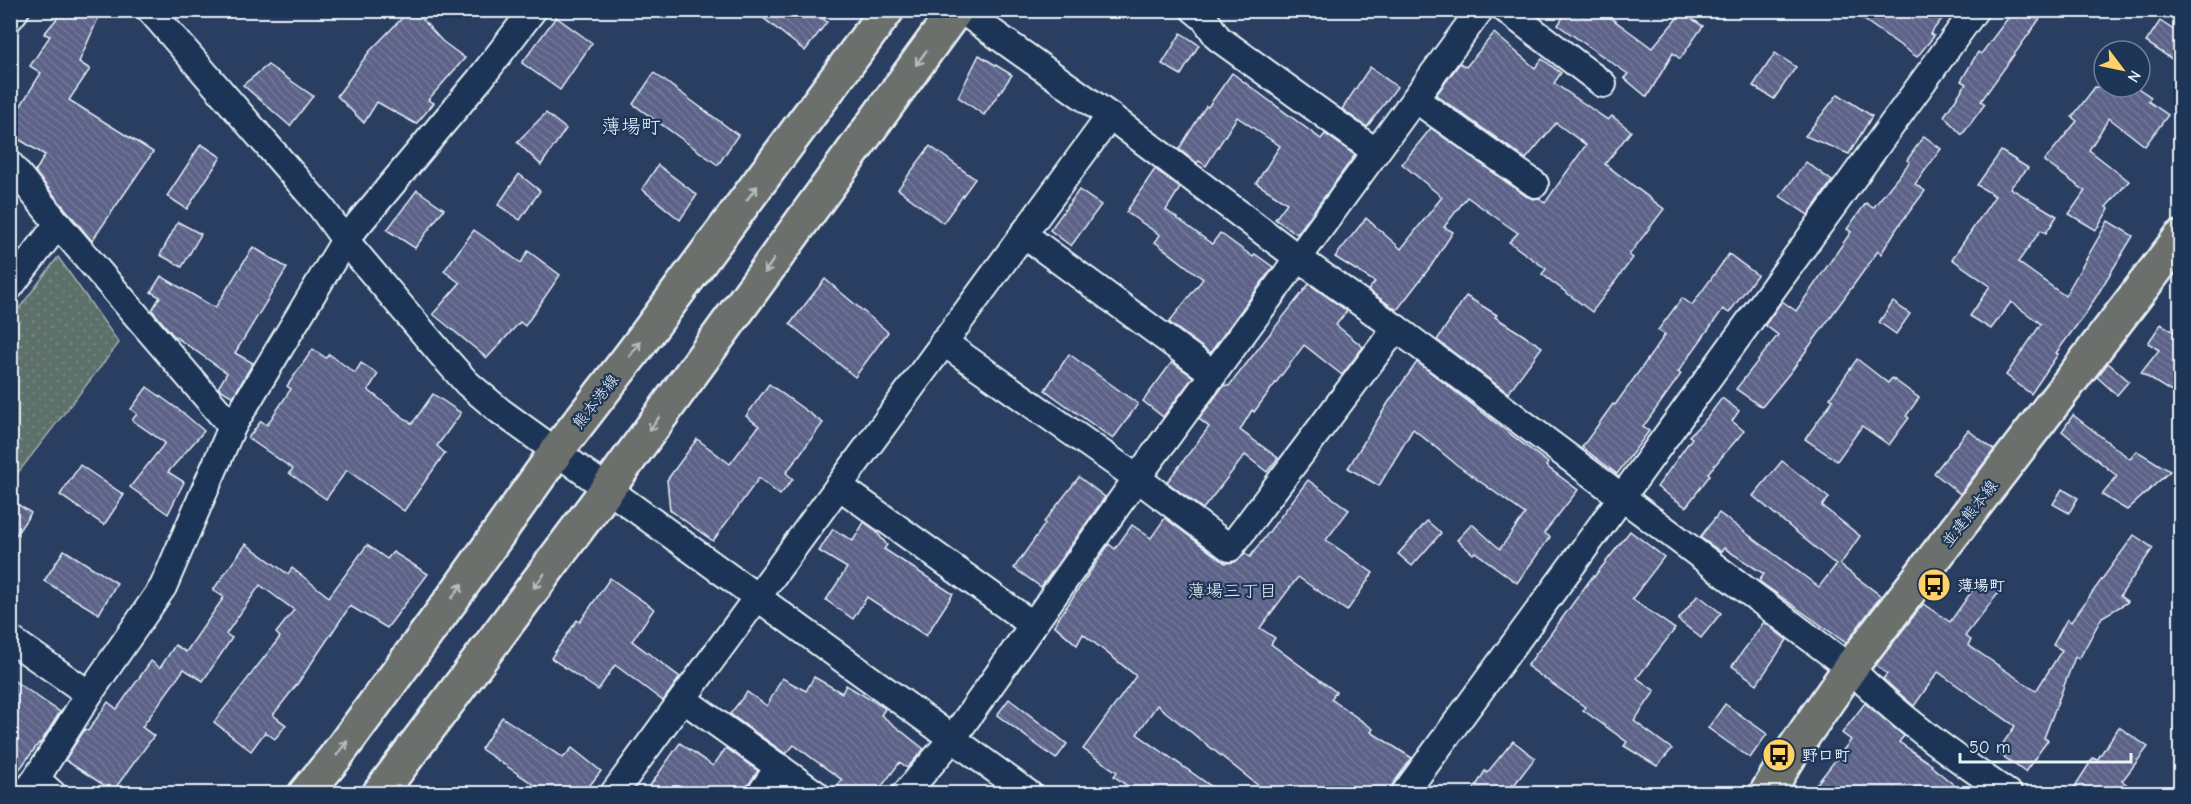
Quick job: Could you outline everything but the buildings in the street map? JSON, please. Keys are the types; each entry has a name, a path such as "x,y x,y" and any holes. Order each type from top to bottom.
{"main road":[{"name":"熊本港線","path":"305,794 334,759 556,452 886,10"},
{"path":"379,794 608,488 956,10"},
{"name":"並建熊本線","path":"1766,794 1850,668 2181,238"}],"street":[{"path":"10,18 16,10"},
{"path":"150,10 321,207 345,240 467,383 556,452 1029,794"},
{"path":"38,789 89,694 163,587 232,427 345,240 480,79 533,10"},
{"path":"961,10 1110,116 1622,497 1850,668 1873,691 1964,763 2009,794"},
{"path":"1194,10 1205,19 1218,38 1376,152"},
{"path":"905,794 953,738 1137,478 1480,10"},
{"path":"1506,10 1603,84"},
{"path":"1404,794 1975,10"},
{"path":"1415,99 1534,184"},
{"path":"613,794 1110,116"},
{"path":"10,164 57,224 232,427"},
{"path":"10,288 57,224"},
{"path":"1023,234 1214,374"},
{"path":"943,342 1137,478 1230,548 1396,328"},
{"path":"839,486 1033,625"},
{"path":"10,639 89,694"},
{"path":"683,699 816,794"},
{"path":"760,794 779,767"}],"green space":[{"path":"58,257 119,343 14,478 10,477 11,319"}],"place":[{"name":"薄場町","path":"1934,585"},
{"name":"野口町","path":"1779,755"}],"district":[{"name":"薄場町","path":"631,126"},
{"name":"薄場三丁目","path":"1232,591"}]}
